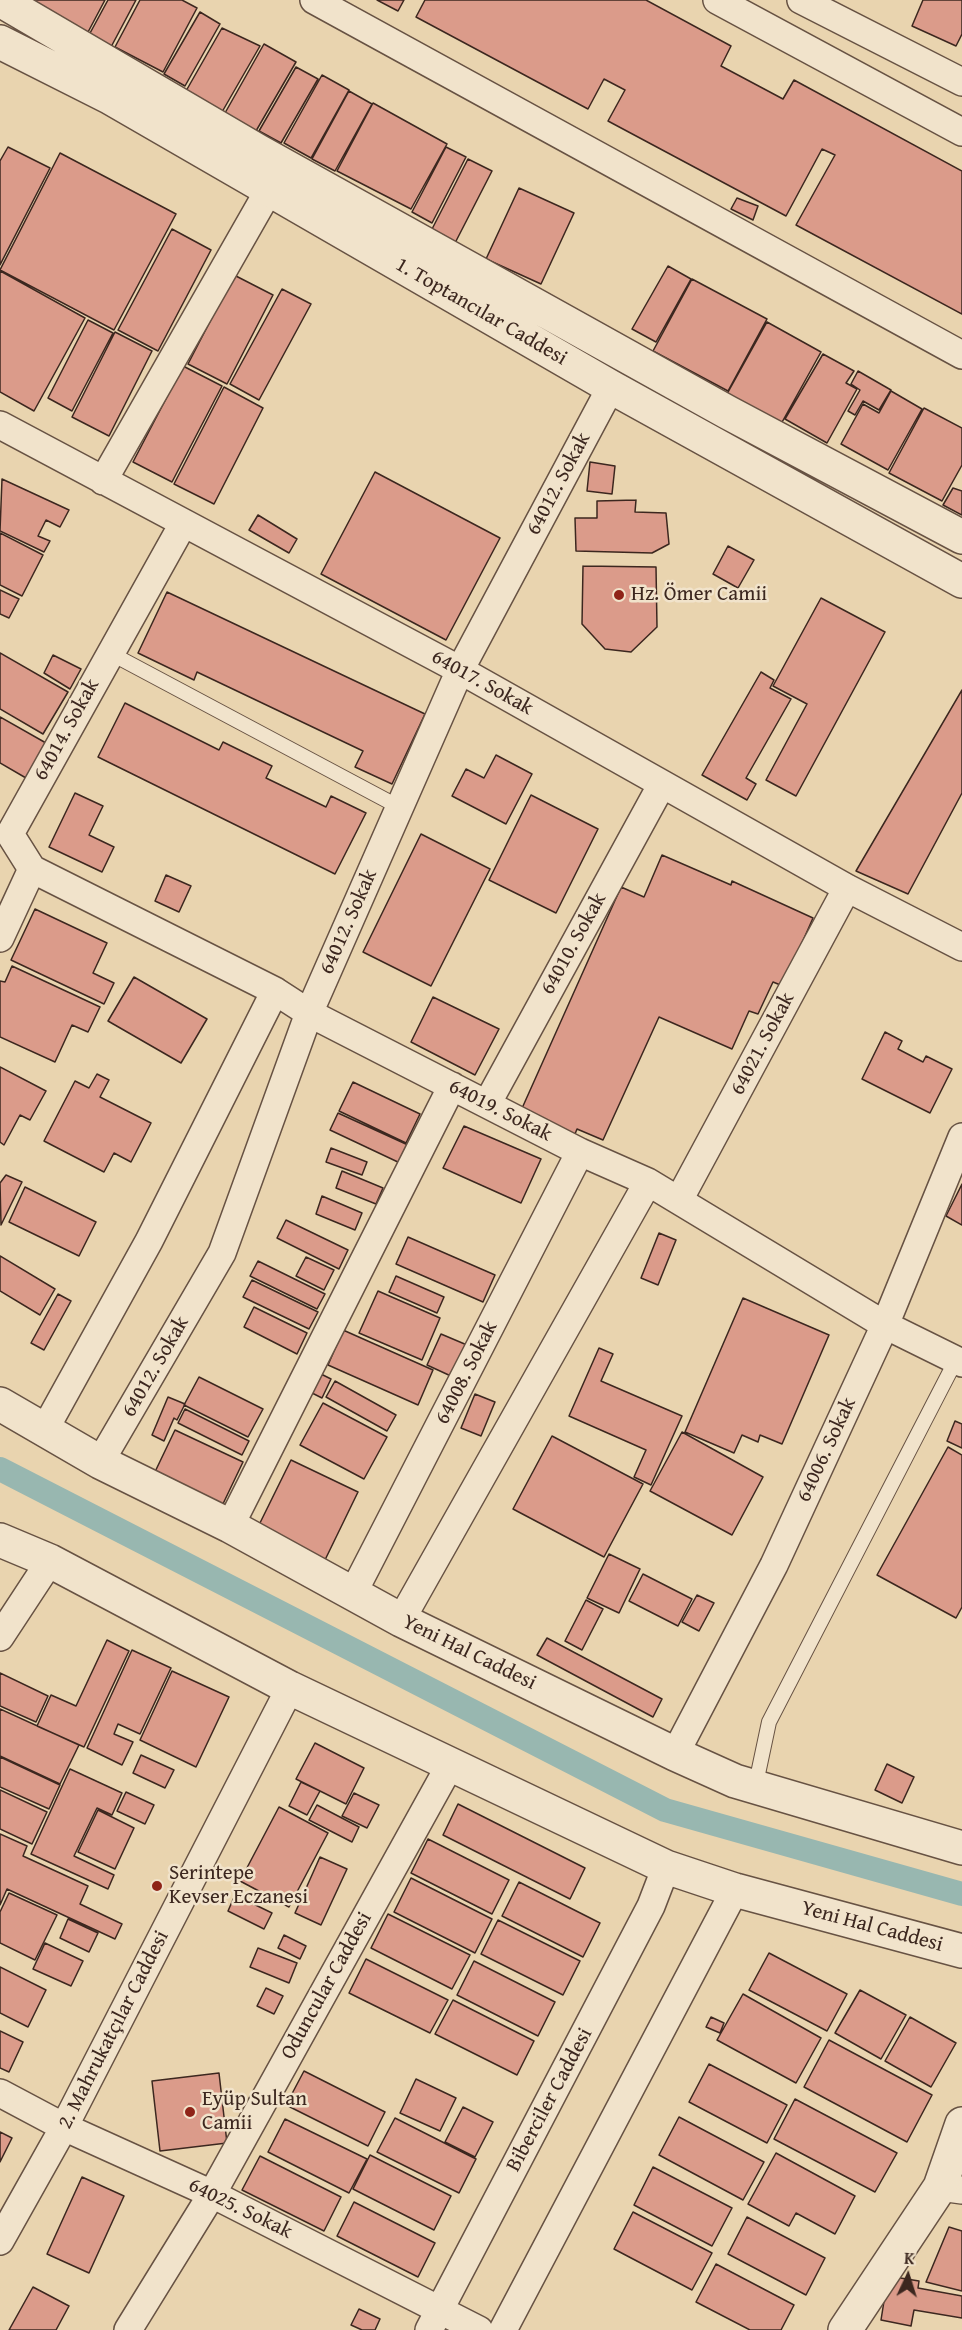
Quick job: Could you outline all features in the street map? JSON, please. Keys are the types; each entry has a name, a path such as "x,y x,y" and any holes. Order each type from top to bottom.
{"street":[{"name":"1. Toptancılar Caddesi","path":"0,0 268,157 727,412 962,537"},
{"path":"314,0 962,355"},
{"path":"717,0 962,132"},
{"path":"801,0 962,82"},
{"name":"1. Toptancılar Caddesi","path":"0,42 109,98 611,387 962,581"},
{"path":"103,481 268,190"},
{"name":"64012. Sokak","path":"100,1462 222,1253 309,1013 460,670 611,387"},
{"name":"64017. Sokak","path":"0,425 460,670 847,888 962,947"},
{"name":"64014. Sokak","path":"32,869 5,833 183,524"},
{"name":"64010. Sokak","path":"487,1104 662,784"},
{"path":"0,938 32,869"},
{"name":"64019. Sokak","path":"32,869 275,991 309,1013 580,1152 648,1182 885,1325 959,1362"},
{"name":"64021. Sokak","path":"679,1200 847,888"},
{"path":"45,1430 149,1241 275,991"},
{"path":"230,1526 452,1086"},
{"name":"64006. Sokak","path":"675,1754 774,1565 885,1325 962,1137"},
{"name":"64008. Sokak","path":"353,1593 580,1152"},
{"path":"402,1620 648,1182"},
{"name":"Yeni Hal Caddesi","path":"0,1404 100,1462 230,1526 402,1620 675,1754 756,1788 962,1848"},
{"name":"Yeni Hal Caddesi","path":"0,1540 50,1561 290,1688 666,1867 735,1890 962,1951"},
{"path":"0,1637 50,1561"},
{"name":"2. Mahrukatçılar Caddesi","path":"0,2241 64,2127 290,1688"},
{"name":"Oduncular Caddesi","path":"128,2330 212,2194 450,1765"},
{"name":"Biberciler Caddesi","path":"434,2320 651,1906 666,1867"},
{"path":"502,2330 735,1890"},
{"name":"64025. Sokak","path":"0,2093 64,2127 212,2194 434,2320 479,2330"},
{"path":"845,2330 951,2189 962,2124"}],"lane":[{"path":"110,653 399,807"},
{"path":"756,1788 769,1722 959,1362"}],"building":[{"path":"23,0 105,0 87,34"},
{"path":"108,0 136,0 111,47 89,35"},
{"path":"140,0 182,0 197,8 163,72 115,47"},
{"path":"377,0 404,0 398,11"},
{"path":"425,0 646,0 731,46 721,66 783,99 794,80 962,171 962,314 796,225 835,155 822,149 786,216 608,121 625,90 604,79 588,109 416,17"},
{"path":"923,0 962,0 962,34 956,46 912,26"},
{"path":"200,12 220,24 185,86 164,74"},
{"path":"222,28 260,46 222,112 186,91"},
{"path":"264,44 296,62 256,131 225,113"},
{"path":"296,67 318,79 281,143 259,131"},
{"path":"322,75 349,90 311,158 284,143"},
{"path":"349,91 372,104 335,171 312,159"},
{"path":"373,103 447,144 411,209 337,171"},
{"path":"8,147 50,168 0,265 0,161"},
{"path":"446,147 466,157 432,223 412,212"},
{"path":"60,153 176,214 114,330 0,270"},
{"path":"468,159 492,171 454,245 430,233"},
{"path":"519,188 574,213 541,284 486,259"},
{"path":"737,198 758,206 753,220 731,209"},
{"path":"172,229 211,250 158,351 118,330"},
{"path":"668,266 691,279 656,342 632,329"},
{"path":"0,271 85,318 34,411 0,392"},
{"path":"234,275 273,295 227,384 188,364"},
{"path":"692,279 767,319 728,391 653,351"},
{"path":"282,289 311,304 259,400 230,384"},
{"path":"88,320 113,333 72,411 48,398"},
{"path":"767,322 821,352 781,424 727,394"},
{"path":"115,332 152,351 109,436 72,417"},
{"path":"823,354 854,371 846,383 857,389 827,443 785,419"},
{"path":"183,366 222,386 172,482 133,462"},
{"path":"858,371 891,390 879,410 863,401 855,415 848,411 860,390 851,384"},
{"path":"224,387 263,408 214,504 174,484"},
{"path":"891,391 922,409 888,470 841,444 863,404 879,413"},
{"path":"924,408 962,428 962,465 942,501 889,473"},
{"path":"590,462 615,466 612,494 587,491"},
{"path":"375,472 500,538 446,640 321,574"},
{"path":"2,479 69,510 60,527 46,520 38,536 50,541 44,552 0,531"},
{"path":"953,488 962,491 962,515 943,505"},
{"path":"636,500 635,512 666,513 669,544 652,553 576,551 575,518 597,518 597,501"},
{"path":"258,515 297,539 289,553 249,530"},
{"path":"0,533 43,555 22,596 0,585"},
{"path":"728,546 754,560 738,588 713,574"},
{"name":"Hz. Ömer Camii","path":"583,566 656,567 657,627 631,652 605,649 582,624"},
{"path":"0,590 19,599 9,618 0,614"},
{"path":"167,592 425,714 392,784 355,767 363,751 197,672 194,680 138,653"},
{"path":"821,598 885,632 796,796 766,780 807,704 773,686"},
{"path":"0,653 68,692 43,734 0,709"},
{"path":"53,655 81,669 70,689 44,673"},
{"path":"761,672 774,680 770,688 791,699 746,778 756,784 747,800 702,775"},
{"path":"962,690 962,793 908,894 856,871"},
{"path":"125,703 219,750 223,742 272,766 266,778 326,807 331,796 366,813 335,874 98,757"},
{"path":"0,717 46,743 26,778 0,763"},
{"path":"496,755 532,774 506,824 452,796 466,769 484,778"},
{"path":"75,793 103,806 89,835 114,847 102,872 49,847"},
{"path":"531,795 598,829 556,913 489,880"},
{"path":"421,834 490,869 431,986 363,952"},
{"path":"662,855 731,885 732,881 813,918 783,986 773,982 758,1014 749,1011 732,1049 659,1017 603,1140 577,1129 573,1139 519,1115 621,887 644,897"},
{"path":"166,875 191,886 179,912 155,901"},
{"path":"35,909 107,943 93,973 114,983 104,1004 11,960"},
{"path":"12,966 100,1007 88,1032 72,1025 55,1062 0,1037 0,981 5,982"},
{"path":"134,977 207,1019 181,1063 108,1021"},
{"path":"433,997 499,1029 475,1075 411,1042"},
{"path":"885,1032 902,1041 898,1049 923,1062 926,1056 952,1069 930,1113 862,1079"},
{"path":"0,1067 46,1091 30,1120 20,1115 4,1145 0,1142"},
{"path":"97,1074 109,1080 100,1097 151,1123 131,1162 114,1153 104,1172 44,1141 75,1081 89,1088"},
{"path":"353,1082 420,1114 406,1143 339,1111"},
{"path":"338,1113 408,1145 400,1163 330,1130"},
{"path":"464,1126 541,1159 521,1203 443,1168"},
{"path":"331,1148 367,1162 362,1175 326,1162"},
{"path":"342,1171 383,1188 376,1204 336,1188"},
{"path":"6,1175 22,1182 1,1225 0,1183"},
{"path":"962,1184 962,1225 946,1216"},
{"path":"25,1187 96,1222 79,1256 9,1222"},
{"path":"322,1196 362,1213 355,1230 316,1214"},
{"path":"286,1220 348,1250 339,1269 277,1238"},
{"path":"659,1233 676,1240 658,1285 641,1278"},
{"path":"408,1237 495,1275 483,1302 396,1264"},
{"path":"0,1256 55,1289 40,1315 0,1291"},
{"path":"306,1257 334,1270 324,1290 296,1276"},
{"path":"258,1261 325,1294 317,1309 250,1276"},
{"path":"396,1276 444,1297 437,1313 389,1292"},
{"path":"252,1280 318,1312 309,1329 243,1297"},
{"path":"378,1291 440,1318 422,1360 359,1333"},
{"path":"58,1294 71,1301 44,1350 31,1343"},
{"path":"743,1298 829,1335 782,1444 760,1435 758,1442 742,1435 734,1453 685,1432"},
{"path":"254,1307 307,1333 297,1354 244,1327"},
{"path":"343,1330 433,1370 418,1405 328,1365"},
{"path":"441,1334 467,1345 453,1377 427,1365"},
{"path":"599,1348 613,1354 601,1381 682,1416 651,1485 634,1477 646,1450 569,1416"},
{"path":"321,1374 331,1379 322,1398 312,1393"},
{"path":"199,1377 263,1409 248,1437 184,1405"},
{"path":"335,1381 396,1415 387,1431 326,1397"},
{"path":"475,1394 495,1402 481,1436 461,1428"},
{"path":"168,1397 185,1404 177,1420 174,1418 164,1441 152,1435"},
{"path":"323,1403 387,1437 364,1479 300,1445"},
{"path":"185,1409 249,1441 242,1455 178,1423"},
{"path":"955,1421 962,1424 962,1448 947,1441"},
{"path":"175,1430 243,1462 221,1508 153,1476"},
{"path":"682,1432 763,1477 732,1535 650,1491"},
{"path":"552,1436 643,1484 604,1557 513,1509"},
{"path":"948,1447 962,1455 962,1607 956,1618 877,1575"},
{"path":"291,1460 358,1492 324,1562 257,1529"},
{"path":"609,1554 640,1569 619,1613 587,1598"},
{"path":"643,1574 692,1599 678,1626 629,1601"},
{"path":"697,1595 714,1603 699,1631 682,1622"},
{"path":"586,1600 603,1609 582,1650 565,1641"},
{"path":"547,1638 662,1699 653,1717 537,1655"},
{"path":"107,1640 129,1651 84,1747 37,1726 51,1695 76,1706"},
{"path":"132,1650 171,1668 140,1734 118,1724 114,1734 133,1742 122,1765 87,1748"},
{"path":"172,1671 229,1697 196,1767 140,1740"},
{"path":"0,1673 48,1696 36,1722 0,1706"},
{"path":"0,1709 79,1745 60,1784 0,1756"},
{"path":"315,1743 364,1768 346,1804 296,1779"},
{"path":"141,1755 174,1770 165,1788 133,1773"},
{"path":"0,1757 60,1785 49,1809 0,1787"},
{"path":"887,1764 914,1777 902,1803 875,1790"},
{"path":"70,1769 122,1793 112,1815 97,1808 74,1856 114,1875 108,1889 31,1854"},
{"path":"301,1782 320,1791 307,1815 289,1806"},
{"path":"0,1790 47,1812 32,1844 0,1829"},
{"path":"126,1792 154,1805 145,1824 117,1811"},
{"path":"354,1793 379,1805 367,1828 342,1816"},
{"path":"458,1804 585,1868 570,1899 443,1835"},
{"path":"317,1805 359,1827 352,1842 309,1820"},
{"path":"279,1807 328,1833 289,1907 240,1881"},
{"path":"98,1810 134,1828 115,1869 78,1852"},
{"path":"0,1834 27,1846 23,1856 88,1886 80,1904 122,1924 115,1939 7,1889 0,1905"},
{"path":"428,1839 509,1880 492,1914 411,1873"},
{"path":"320,1857 347,1869 321,1925 295,1913"},
{"path":"411,1878 492,1919 475,1953 394,1912"},
{"path":"519,1882 600,1923 583,1957 502,1916"},
{"path":"9,1893 57,1915 35,1960 0,1943 0,1912"},
{"path":"235,1895 272,1913 264,1929 228,1911"},
{"path":"388,1914 470,1955 452,1989 371,1948"},
{"path":"68,1919 98,1933 89,1952 60,1938"},
{"path":"498,1920 580,1961 563,1995 481,1954"},
{"path":"284,1935 306,1946 300,1959 278,1948"},
{"path":"45,1943 83,1961 71,1986 33,1969"},
{"path":"258,1948 297,1963 289,1983 250,1967"},
{"path":"769,1953 847,1994 827,2031 749,1990"},
{"path":"366,1959 448,2000 430,2033 349,1993"},
{"path":"474,1961 555,2002 538,2036 457,1995"},
{"path":"0,1967 46,1990 28,2027 0,2013"},
{"path":"266,1988 283,1996 274,2014 257,2006"},
{"path":"860,1990 906,2015 881,2059 835,2033"},
{"path":"743,1994 821,2038 796,2083 717,2040"},
{"path":"453,2000 534,2041 517,2075 435,2034"},
{"path":"711,2017 724,2023 720,2033 706,2027"},
{"path":"910,2017 956,2043 931,2087 885,2061"},
{"path":"0,2031 23,2042 9,2072 0,2068"},
{"path":"829,2040 932,2095 907,2142 804,2087"},
{"path":"709,2064 787,2105 767,2143 689,2102"},
{"path":"304,2071 385,2112 368,2146 286,2105"},
{"name":"Eyüp Sultan Camii","path":"219,2073 227,2143 160,2151 152,2081"},
{"path":"416,2079 456,2098 440,2131 400,2113"},
{"path":"795,2099 897,2153 875,2192 774,2139"},
{"path":"463,2107 493,2122 475,2157 445,2142"},
{"path":"679,2117 764,2162 743,2200 659,2155"},
{"path":"395,2118 476,2159 459,2193 377,2152"},
{"path":"285,2119 367,2159 349,2193 268,2152"},
{"path":"0,2132 12,2138 0,2162"},
{"path":"776,2153 855,2196 835,2234 796,2213 789,2226 748,2204"},
{"path":"370,2155 451,2196 434,2230 353,2189"},
{"path":"260,2156 341,2197 324,2231 242,2190"},
{"path":"653,2167 732,2208 712,2246 634,2205"},
{"path":"82,2177 124,2196 89,2273 47,2254"},
{"path":"354,2202 435,2243 418,2277 337,2236"},
{"path":"633,2212 712,2253 692,2290 614,2249"},
{"path":"747,2217 825,2258 806,2295 728,2254"},
{"path":"949,2227 962,2231 962,2291 926,2282"},
{"path":"716,2264 794,2305 781,2330 750,2330 696,2302"},
{"path":"888,2276 919,2281 918,2288 962,2296 962,2318 914,2310 911,2326 881,2320"},
{"path":"33,2287 69,2306 56,2330 9,2330"},
{"path":"359,2309 380,2319 375,2330 362,2330 351,2325"}],"waterway":[{"path":"0,1469 665,1810 962,1894"}],"place":[{"name":"Hz. Ömer Camii","path":"619,595"},
{"name":"Serintepe Kevser Eczanesi","path":"157,1886"},
{"name":"Eyüp Sultan Camii","path":"190,2112"}]}
